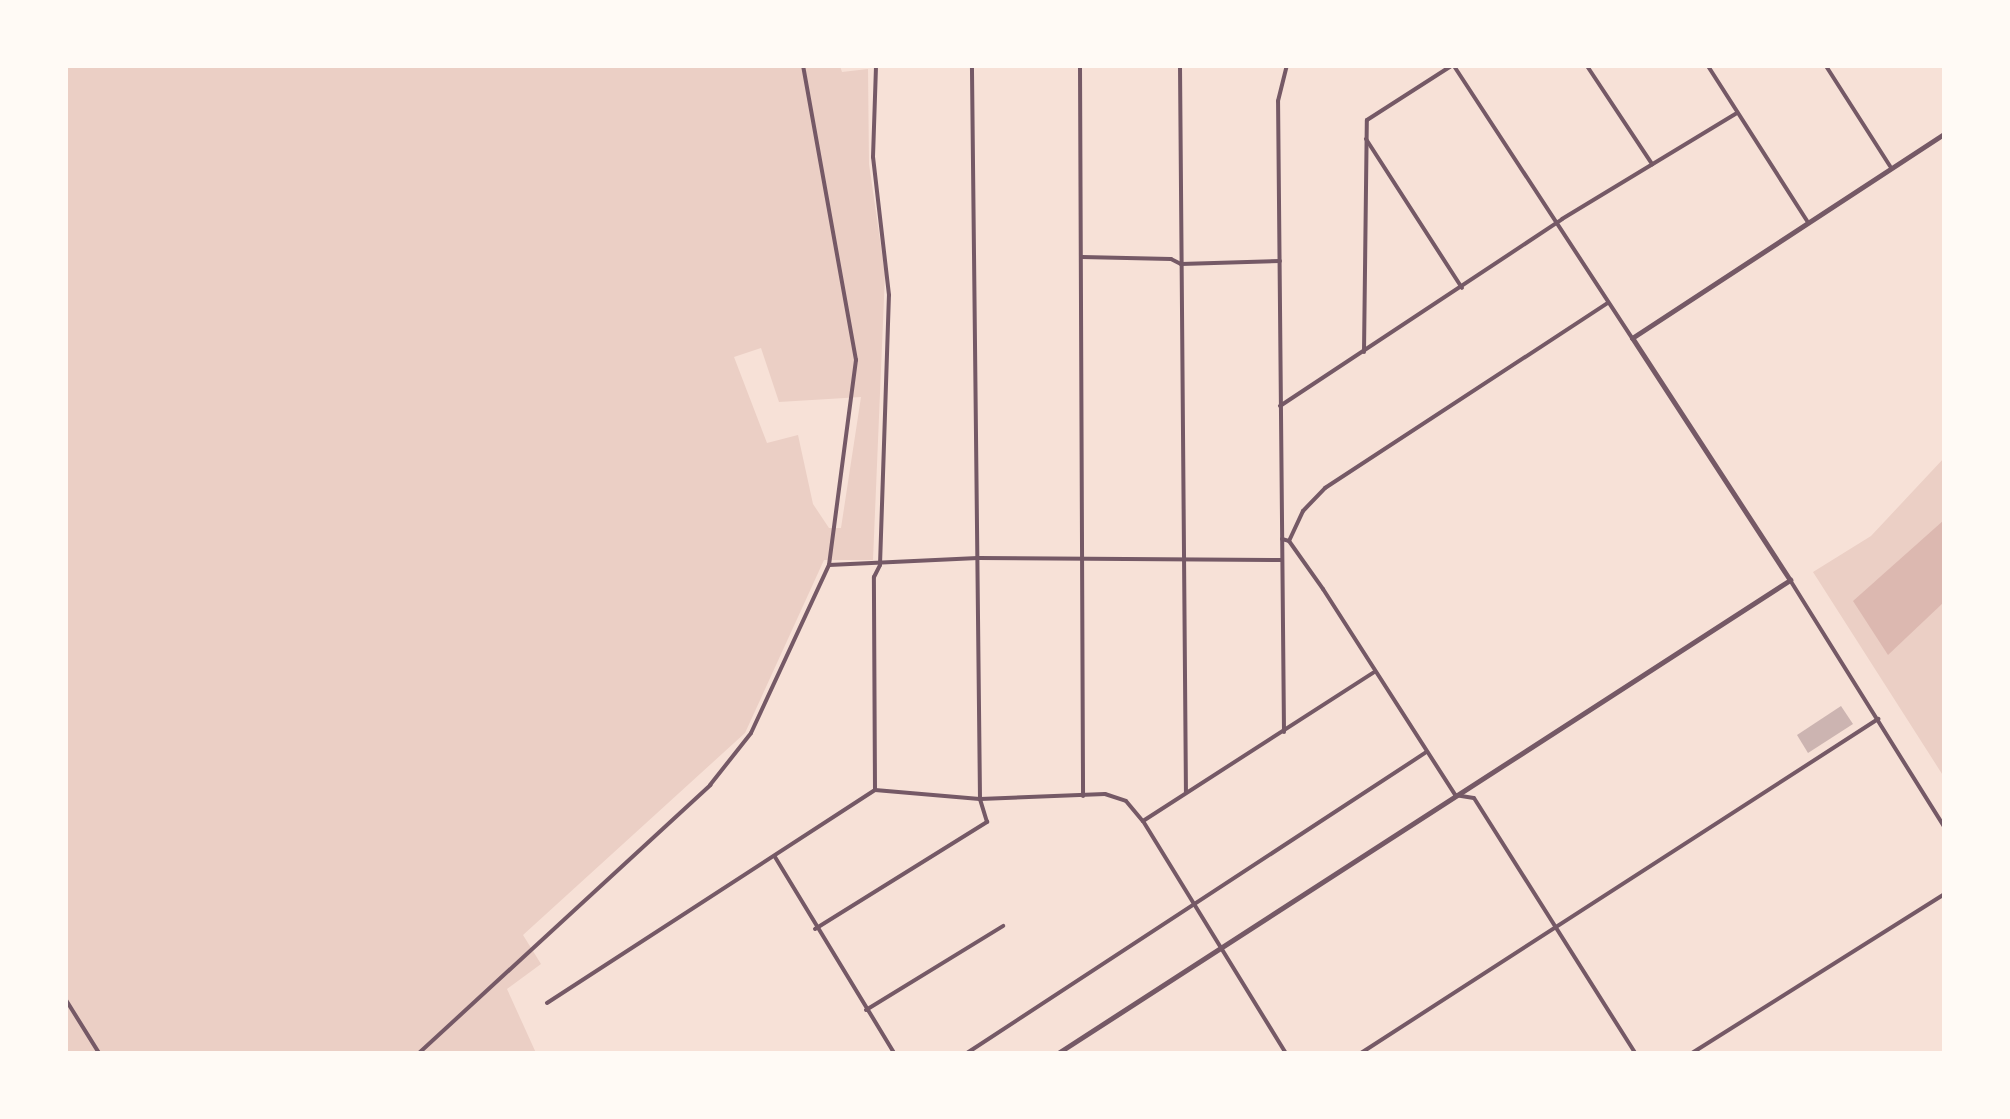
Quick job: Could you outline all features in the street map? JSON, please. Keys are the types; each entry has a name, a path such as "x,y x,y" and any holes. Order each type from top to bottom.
{"street":[{"path":"419,1053 710,785 751,733 829,565 856,360 803,66"},
{"path":"875,790 874,577 880,565 889,295 873,157 876,66"},
{"path":"815,929 987,822 980,799 972,66"},
{"path":"1080,66 1082,257 1078,560 1083,796"},
{"path":"1180,66 1186,792"},
{"path":"1284,732 1278,101 1287,66"},
{"path":"1364,352 1367,120 1452,66 1790,580 1944,826"},
{"path":"1587,66 1652,164"},
{"path":"1708,66 1807,221"},
{"path":"1826,66 1890,166"},
{"path":"1280,406 1652,164 1737,113"},
{"path":"1632,338 1890,166 1944,134"},
{"path":"1365,138 1462,288"},
{"path":"1082,257 1171,259 1181,264 1280,261"},
{"path":"1289,541 1303,511 1325,488 1608,303"},
{"path":"1282,539 1289,541 1455,795 1474,798 1635,1053"},
{"path":"829,565 978,558 1282,560"},
{"path":"1058,1053 1790,580"},
{"path":"1143,821 1373,673"},
{"path":"1361,1053 1878,719"},
{"path":"967,1053 1425,753"},
{"path":"547,1003 875,790 980,799 1105,794 1126,801 1143,821 1197,904 1286,1053"},
{"path":"775,857 815,929 894,1053"},
{"path":"1692,1053 1944,894"},
{"path":"866,1010 1003,926"},
{"path":"66,1000 99,1053"}],"shaded area":[{"path":"66,66 840,66 842,72 868,69 869,164 885,274 873,560 824,560 745,733 523,935 541,964 507,989 536,1053 66,1053","holes":["761,348 779,402 861,397 841,528 829,528 813,504 798,435 767,443 734,357"]},
{"path":"1944,458 1944,777 1813,572 1871,536"},
{"path":"1944,520 1944,602 1888,655 1853,601"}],"building":[{"path":"1841,706 1853,724 1808,753 1797,735"}]}
